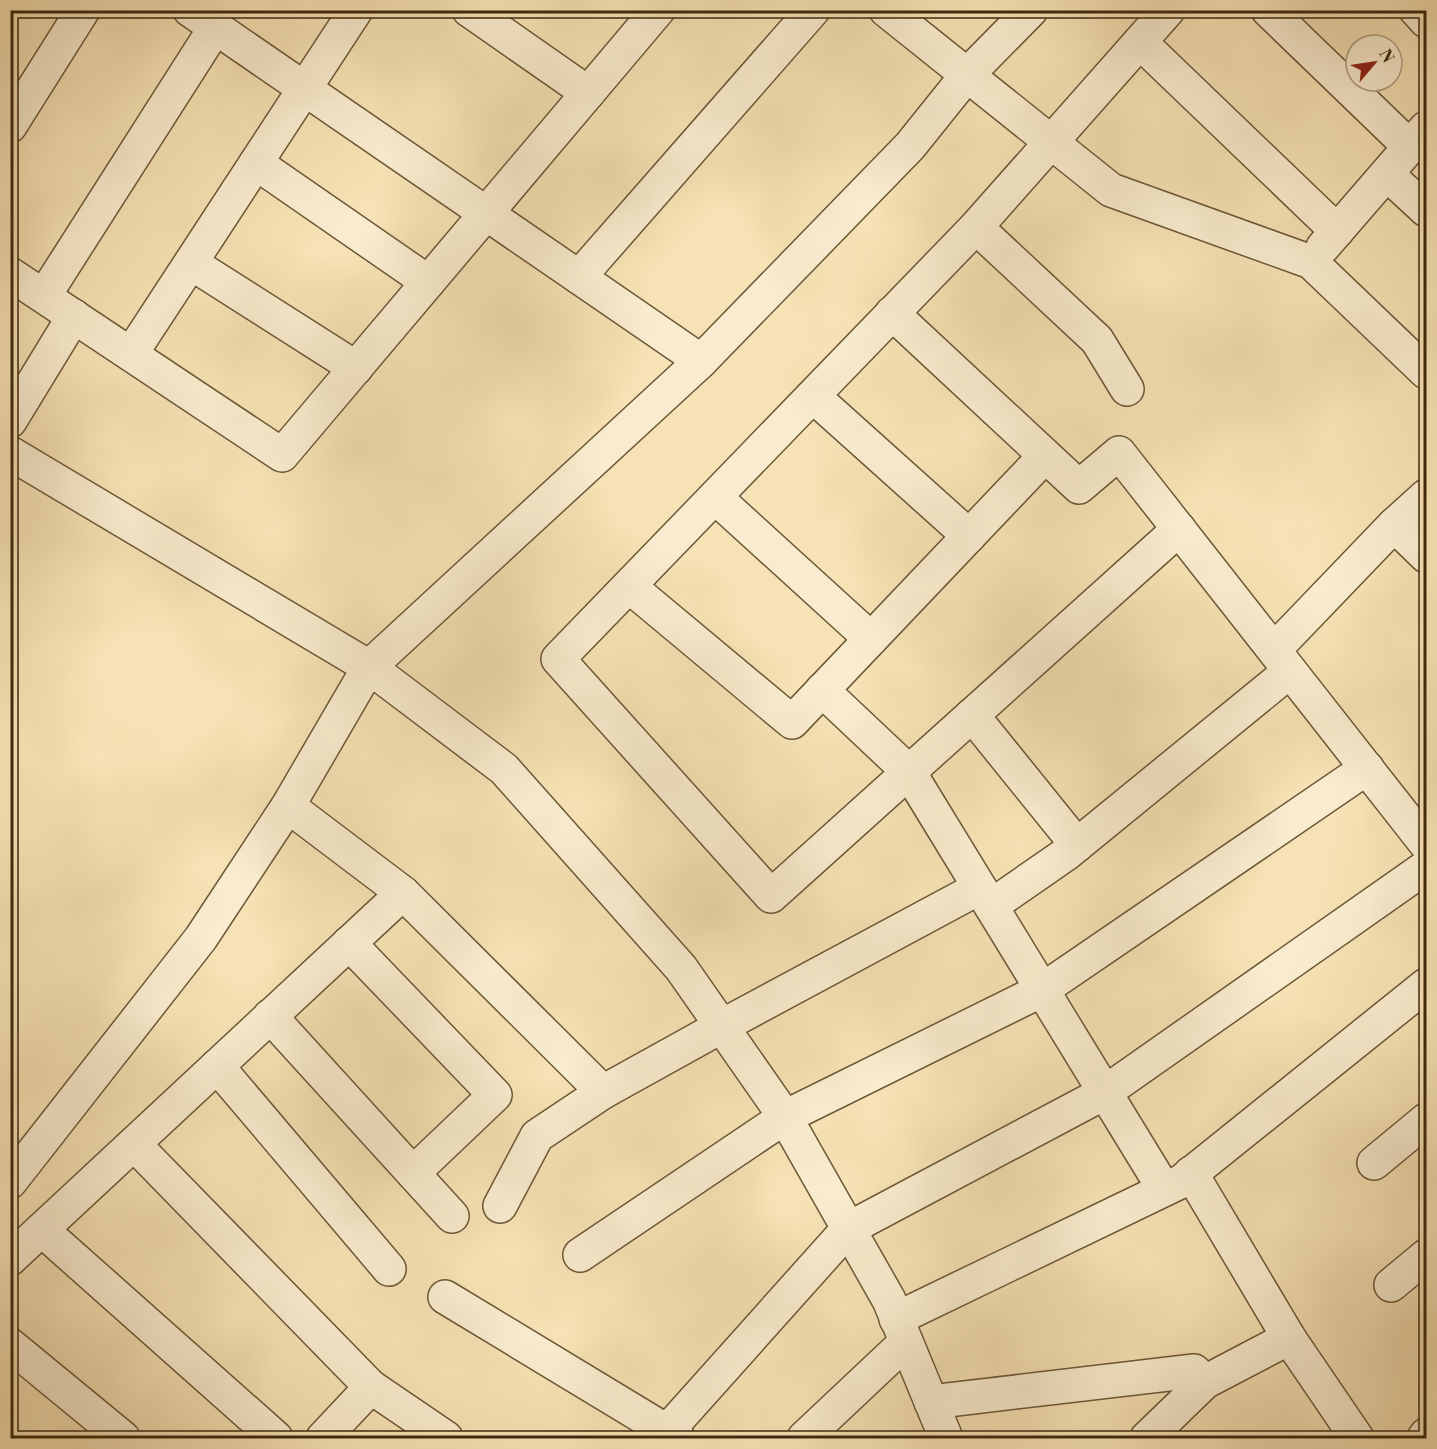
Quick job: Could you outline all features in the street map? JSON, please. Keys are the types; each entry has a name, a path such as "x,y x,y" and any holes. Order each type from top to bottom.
{"street":[{"path":"10,126 83,10"},
{"path":"131,354 356,10"},
{"path":"469,10 588,93"},
{"path":"10,274 282,455 658,10"},
{"path":"579,277 813,10"},
{"path":"886,10 1111,190 1311,262 1426,372"},
{"path":"10,1182 201,938 288,806 369,667 701,361 909,146 967,75 1031,10"},
{"path":"1168,10 976,227 558,659 771,896 1179,529"},
{"path":"1268,10 1418,137 1311,262"},
{"path":"1416,10 1426,21"},
{"path":"44,296 202,19 701,361"},
{"path":"1140,42 1337,231"},
{"path":"256,163 428,282"},
{"path":"1387,174 1426,210"},
{"path":"976,227 1097,340 1127,389"},
{"path":"191,263 356,368"},
{"path":"892,313 1079,487 1119,453 1426,844"},
{"path":"10,421 74,316"},
{"path":"813,396 969,536"},
{"path":"10,453 369,667 504,769 681,968 785,1117 889,1300 946,1438"},
{"path":"629,586 792,722 1045,456"},
{"path":"500,1206 537,1136 603,1092 722,1026 985,897 1077,845 1282,661 1394,525 1426,496"},
{"path":"715,497 871,639"},
{"path":"1394,525 1426,556"},
{"path":"822,690 909,772 1164,1189"},
{"path":"972,715 1077,845"},
{"path":"580,1255 785,1117 1042,990 1367,768"},
{"path":"288,806 403,892 603,1092"},
{"path":"445,1297 669,1436 848,1229 1104,1092 1426,867"},
{"path":"10,1259 403,892"},
{"path":"349,944 495,1095 413,1173"},
{"path":"804,1438 901,1330 1182,1181 1426,985"},
{"path":"270,1016 452,1216"},
{"path":"217,1066 389,1269"},
{"path":"1374,1163 1426,1120"},
{"path":"134,1144 371,1387 446,1438"},
{"path":"1191,1173 1289,1338 1357,1438"},
{"path":"42,1230 276,1438"},
{"path":"1391,1285 1426,1256"},
{"path":"1147,1438 1205,1382 1289,1338"},
{"path":"10,1345 123,1438"},
{"path":"931,1402 1194,1371 1205,1382"},
{"path":"323,1438 371,1387"}]}
